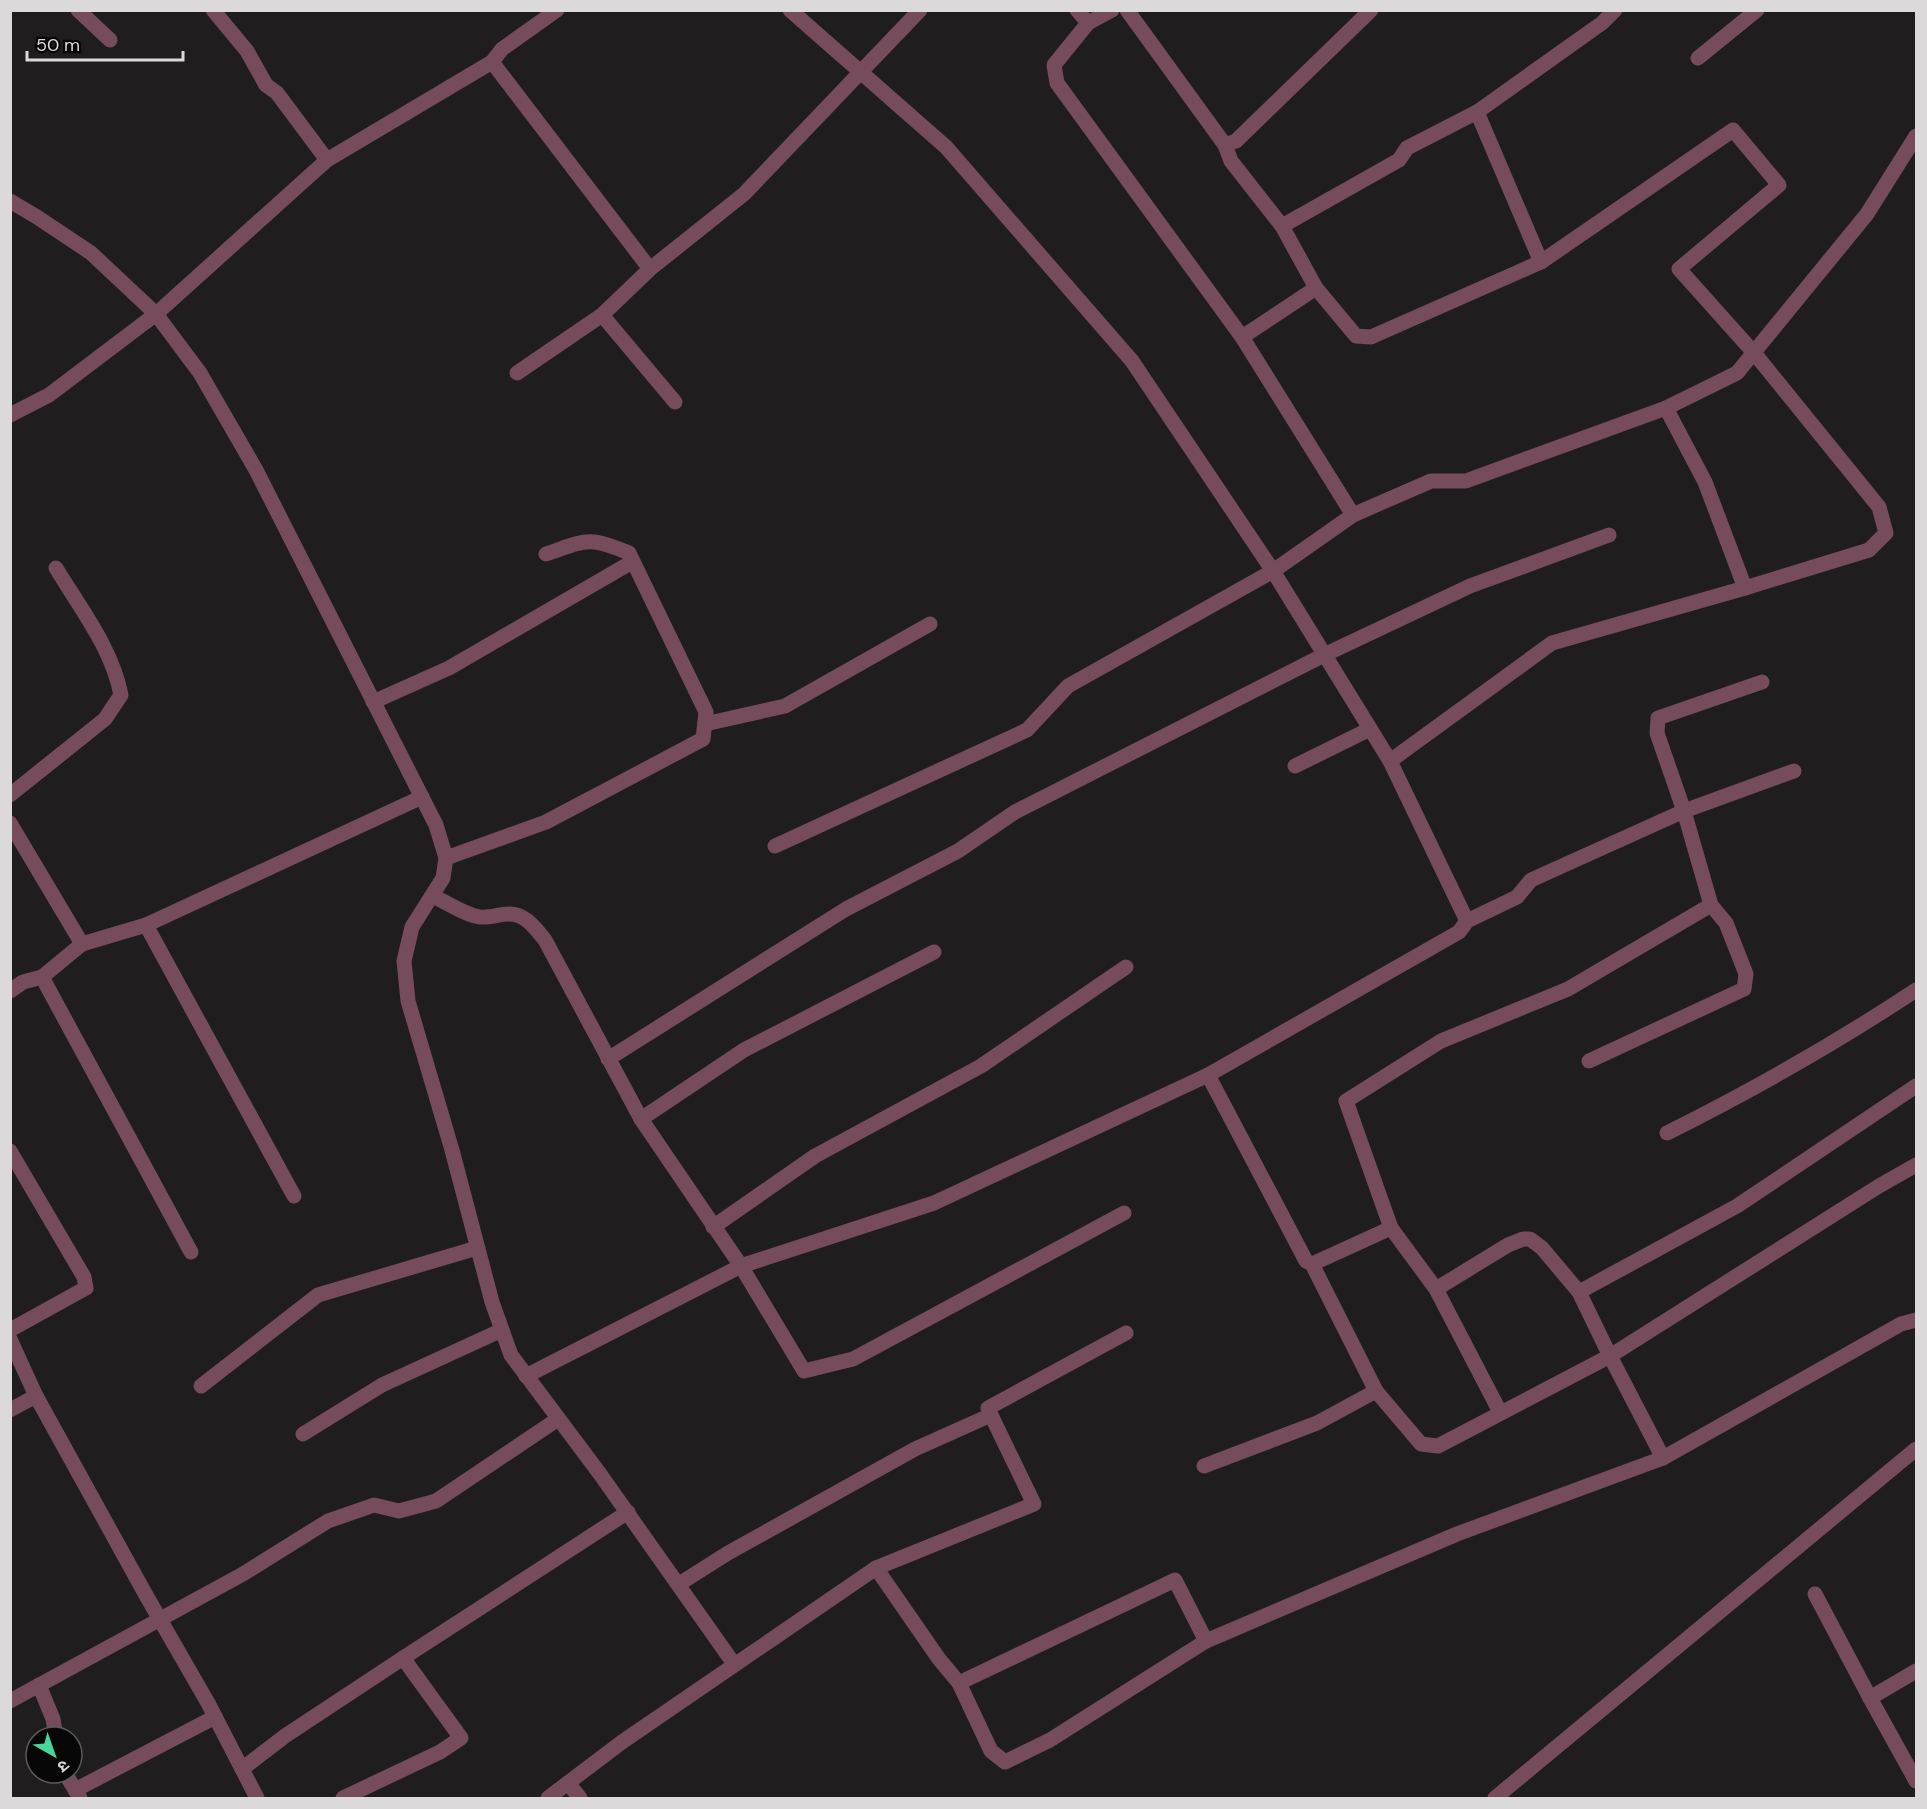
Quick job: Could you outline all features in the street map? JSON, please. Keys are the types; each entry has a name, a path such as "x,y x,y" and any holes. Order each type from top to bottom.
{"street":[{"path":"78,10 110,40"},
{"path":"213,10 247,51 266,85 277,93 327,160"},
{"path":"10,416 49,395 156,314 327,160 492,62 502,49 557,10"},
{"path":"790,10 946,147 1132,361 1273,570 1390,762 1467,921"},
{"path":"517,373 602,315 650,269 744,194 920,10"},
{"path":"1077,10 1088,23"},
{"path":"1112,10 1088,23 1054,65 1057,83 1242,336 1353,515"},
{"path":"1127,10 1225,145 1231,161 1282,226 1316,288 1356,336 1371,337 1541,262 1733,130 1779,185 1679,268 1755,354 1879,507 1886,533 1869,550 1552,643 1390,762"},
{"path":"1225,145 1236,141 1371,10"},
{"path":"1282,226 1399,160 1407,148 1477,112 1602,23 1615,10"},
{"path":"1698,58 1757,10"},
{"path":"492,62 650,269"},
{"path":"1477,112 1541,262"},
{"path":"775,846 1027,730 1068,686 1273,570 1353,515 1431,481 1466,481 1666,408 1737,373 1755,354 1867,214 1917,136"},
{"path":"10,201 38,216 91,253 156,314 200,373 256,470 436,825 446,858 443,879 412,927 404,961 408,1001 452,1150 492,1302 511,1355 628,1512 734,1664"},
{"path":"1242,336 1316,288"},
{"path":"602,315 675,402"},
{"path":"1666,408 1705,482 1745,588"},
{"path":"608,1059 846,909 958,850 1015,812 1323,655 1470,586 1609,535"},
{"path":"446,858 546,822 703,739 706,712 629,553 602,542 585,540 546,555"},
{"path":"373,702 449,668 632,562"},
{"path":"10,795 105,719 121,695 108,655 56,568"},
{"path":"705,724 785,706 930,624"},
{"path":"1589,1060 1744,989 1746,974 1726,923 1711,905 1684,811 1657,732 1658,718 1762,682"},
{"path":"1295,766 1370,729"},
{"path":"526,1376 741,1266 934,1203 1208,1075 1459,932 1467,921 1517,897 1531,880 1684,811 1794,771"},
{"path":"10,991 23,982 42,977 82,944 146,925 422,797"},
{"path":"10,824 82,944"},
{"path":"433,896 478,917 494,917 509,913 520,916 529,921 545,940 640,1119 741,1266 804,1371 853,1359 1124,1213"},
{"path":"1500,1412 1436,1289 1391,1228 1346,1101 1441,1041 1568,989 1711,905"},
{"path":"146,925 294,1196"},
{"path":"640,1119 744,1050 934,952"},
{"path":"713,1227 815,1156 981,1066 1126,967"},
{"path":"42,977 191,1252"},
{"path":"1667,1133 1719,1107 1859,1028 1917,990"},
{"path":"1208,1075 1306,1261 1312,1264 1376,1391 1421,1444 1438,1446 1610,1356 1917,1165"},
{"path":"1579,1292 1737,1206 1917,1086"},
{"path":"10,1151 84,1277 86,1288 10,1330"},
{"path":"1312,1264 1391,1228"},
{"path":"1436,1289 1508,1245 1523,1239 1530,1239 1542,1248 1579,1292 1664,1458"},
{"path":"201,1386 318,1295 477,1248"},
{"path":"876,1568 939,1659 959,1683 991,1751 1005,1762 1050,1740 1206,1641 1457,1534 1664,1458 1901,1324 1917,1320"},
{"path":"303,1434 382,1385 502,1330"},
{"path":"548,1798 622,1742 876,1568 1034,1504 988,1408 1126,1333"},
{"path":"10,1339 36,1396 215,1717 257,1798"},
{"path":"1204,1466 1317,1423 1376,1391"},
{"path":"10,1410 36,1396"},
{"path":"679,1584 728,1553 915,1449 991,1415"},
{"path":"10,1701 243,1574 328,1521 374,1505 399,1511 436,1501 558,1419"},
{"path":"1495,1798 1917,1449"},
{"path":"242,1769 285,1736 628,1512"},
{"path":"959,1683 1175,1580 1206,1641"},
{"path":"1815,1594 1917,1781"},
{"path":"343,1798 440,1752 461,1737 403,1658"},
{"path":"1870,1698 1917,1671"},
{"path":"39,1685 53,1725"},
{"path":"78,1794 215,1717"},
{"path":"568,1783 580,1798"}]}
